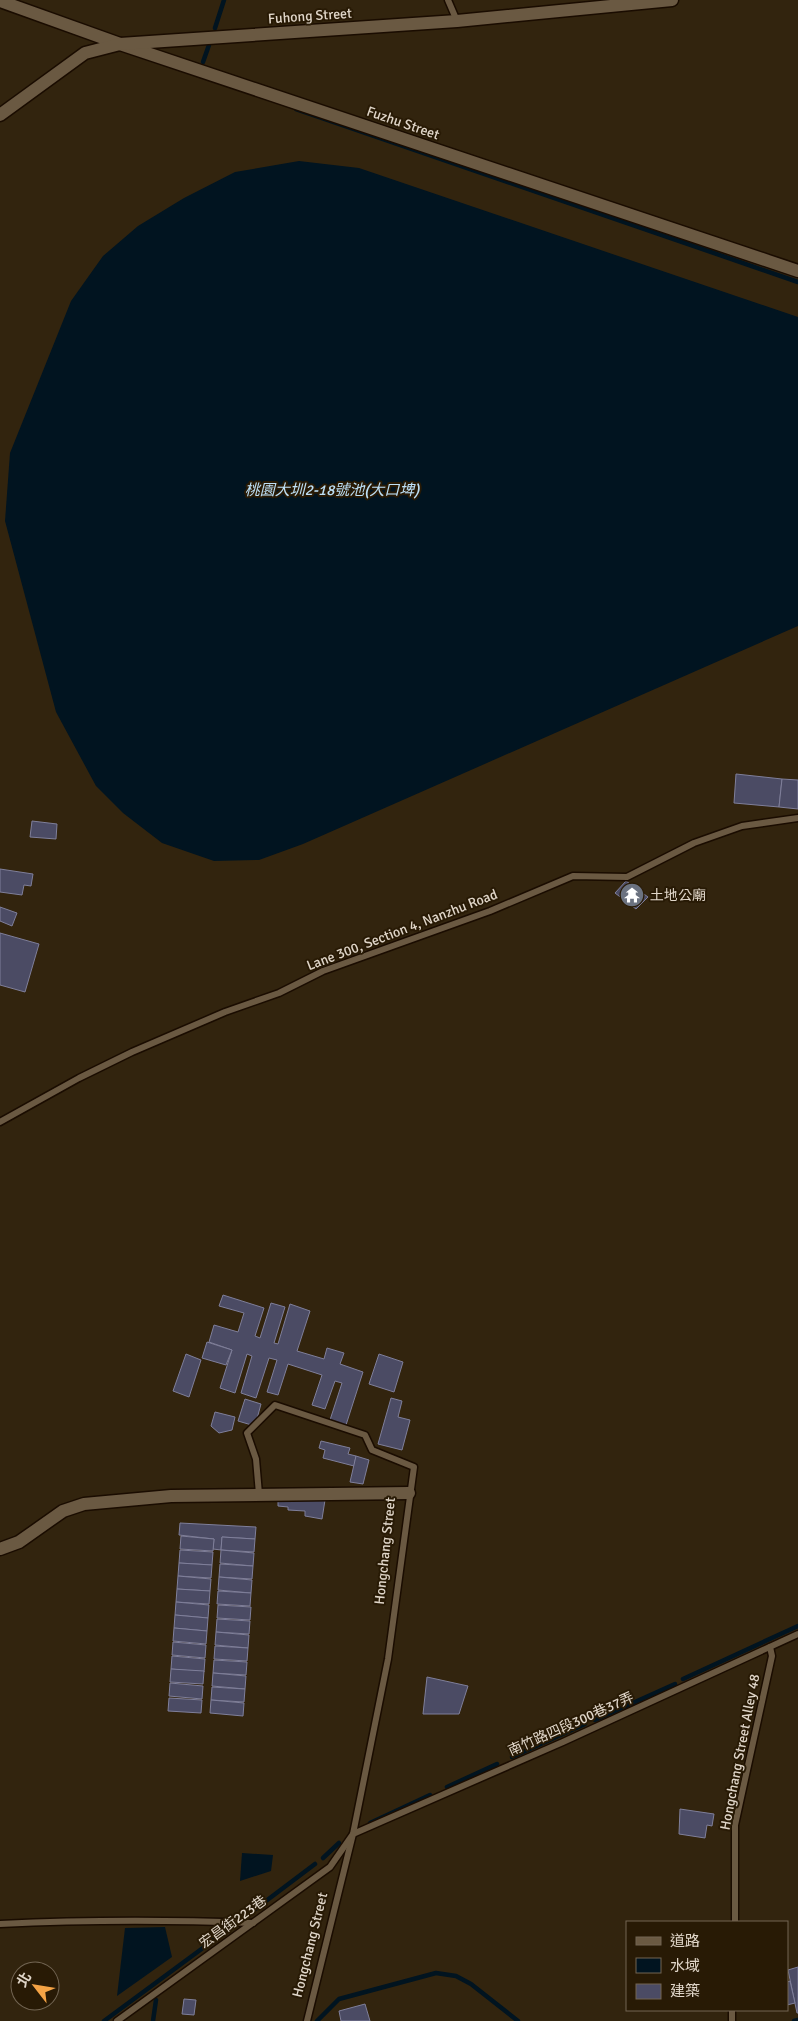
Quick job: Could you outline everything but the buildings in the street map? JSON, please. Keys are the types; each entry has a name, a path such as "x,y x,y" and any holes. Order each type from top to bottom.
{"street":[{"name":"Fuhong Street","path":"0,115 85,54 120,44 456,21 672,0"},
{"name":"Fuzhu Street","path":"0,1 120,44 798,271"},
{"name":"Hongchang Street","path":"0,1550 19,1542 63,1510 84,1504 171,1496 409,1493"}],"lane":[{"path":"448,0 456,21"},
{"name":"Lane 300, Section 4, Nanzhu Road","path":"0,1122 79,1078 132,1052 225,1012 279,993 323,970 490,911 574,876 628,877 694,843 742,826 798,818"},
{"path":"259,1494 256,1459 248,1433 275,1405 365,1435 372,1450 414,1467 409,1493"},
{"name":"Hongchang Street","path":"307,2021 353,1834 388,1659 409,1493"},
{"name":"南竹路四段300巷37弄","path":"353,1834 563,1742 798,1634"},
{"name":"Hongchang Street Alley 48","path":"735,1921 735,1825 772,1656 770,1647"},
{"name":"宏昌街223巷","path":"117,2021 330,1867 353,1834"},
{"path":"0,1924 184,1920 252,1923"}],"water":[{"name":"桃園大圳2-18號池(大口埤)","path":"299,161 359,168 798,317 798,626 303,844 259,860 214,861 162,843 123,813 96,786 56,712 5,521 10,453 71,301 103,256 138,226 184,198 235,172"},
{"path":"242,1853 273,1855 271,1871 240,1881"},
{"path":"165,1927 172,1957 117,1996 125,1928"}],"waterway":[{"path":"215,28 224,0"},
{"path":"203,62 209,45"},
{"path":"296,109 798,282"},
{"path":"683,1679 798,1626"},
{"path":"595,1720 675,1684"},
{"path":"512,1757 585,1724"},
{"path":"447,1787 497,1764"},
{"path":"370,1823 430,1795"},
{"path":"323,1858 339,1843"},
{"path":"246,1916 315,1864"},
{"path":"104,2021 234,1925"},
{"path":"317,2021 339,1999 436,1973 456,1976 471,1984 518,2021"},
{"path":"153,2021 156,2000"},
{"path":"794,2021 798,2020"}],"place":[{"name":"土地公廟","path":"632,895"}]}
